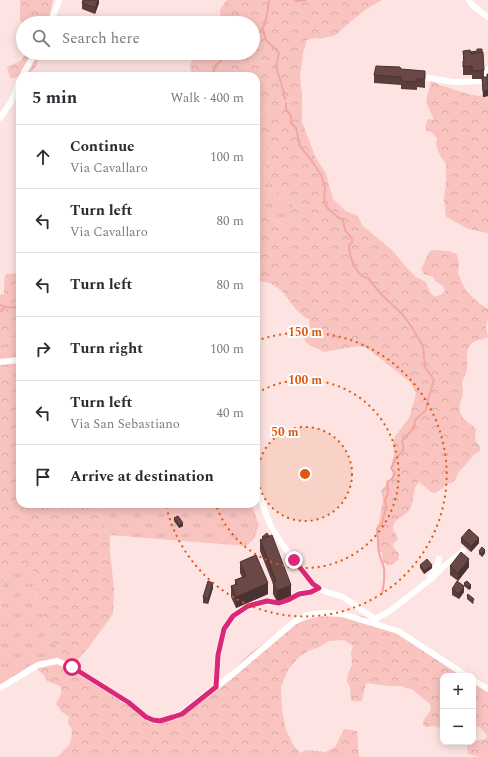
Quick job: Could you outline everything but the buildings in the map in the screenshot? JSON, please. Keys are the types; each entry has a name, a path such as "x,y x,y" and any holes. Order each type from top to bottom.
{"street":[{"path":"53,16 59,0"},
{"path":"469,0 473,6 488,17"},
{"path":"24,72 31,60"},
{"path":"428,78 454,82 485,81 488,68"},
{"path":"0,118 10,102 16,88"},
{"path":"0,362 16,360"},
{"path":"260,496 272,528 282,544 313,584 324,591 343,597 376,622"},
{"path":"376,622 425,584 463,551"},
{"path":"425,584 436,568 439,559"},
{"path":"216,687 218,655 224,629 233,616 248,606 267,601 279,603 299,594 311,592 319,588"},
{"path":"0,688 38,665 57,662 72,667 128,702 146,717 160,721 182,714 233,674 294,622 307,615 324,613 342,614 376,622 398,631 462,673"},
{"path":"476,682 488,689"}],"green space":[{"path":"20,0 53,0 50,16 20,16"},
{"path":"227,0 382,0 365,10 336,35 307,40 303,53 300,77 302,122 315,156 326,174 333,199 346,211 358,216 362,225 393,251 416,277 426,282 432,295 438,296 445,291 443,286 435,281 433,277 424,274 421,270 429,252 433,250 448,251 457,254 459,263 458,273 466,291 488,309 488,320 486,327 488,337 473,342 468,349 467,370 462,383 463,394 460,406 462,416 476,429 475,439 480,446 480,451 475,454 459,472 455,480 435,493 431,492 419,482 415,488 410,509 405,515 394,523 393,526 393,531 398,539 394,543 393,547 399,554 399,559 392,565 387,565 383,562 382,552 377,552 377,534 383,499 381,492 393,477 391,467 394,454 393,443 395,436 409,418 416,393 410,382 367,348 358,346 324,352 309,345 305,341 304,336 310,329 309,319 299,312 278,289 270,283 260,280 260,218 268,217 284,226 289,226 291,221 288,217 288,213 294,206 278,196 271,183 271,179 264,172 265,167 271,160 271,155 268,151 261,127 264,123 271,121 274,113 273,109 268,109 260,114 260,72 191,72 190,65 192,60 260,60 260,16 220,16 220,9"},
{"path":"22,60 39,60 35,68 30,72 16,72 16,77 10,78 7,67"},
{"path":"431,78 437,84 468,94 480,96 486,94 488,95 488,233 468,229 446,217 444,200 446,164 437,148 436,142 438,139 431,132 427,131 425,126 428,119 434,120 426,102"},
{"path":"269,108 273,109 274,114 270,123 267,146 271,155 271,160 264,168 264,172 271,179 271,183 278,196 294,206 288,217 291,221 289,226 284,226 268,217 260,218 261,114"},
{"path":"16,273 16,336 8,340 0,352 0,295 4,294 5,275"},
{"path":"16,336 16,379 3,373 0,369 0,352 8,340"},
{"path":"0,369 3,373 16,379 16,508 97,508 110,535 110,552 114,589 113,614 79,658 77,668 148,718 157,720 176,715 211,693 249,654 289,625 329,614 362,616 403,633 463,673 440,673 440,728 435,726 425,727 423,724 424,719 431,710 430,704 413,690 402,686 366,683 362,701 351,701 350,687 347,682 348,673 352,665 351,652 353,646 344,640 329,641 308,651 298,658 288,670 281,687 282,710 286,730 294,746 300,753 306,750 325,752 335,747 344,729 357,731 359,757 57,757 69,745 72,730 68,723 69,717 62,712 56,704 61,693 60,686 47,681 45,676 32,664 59,662 60,654 58,646 50,639 53,634 52,630 43,620 42,614 38,608 36,593 39,582 36,574 26,565 18,564 11,568 3,577 0,609"},
{"path":"97,508 253,508 259,525 254,539 246,546 110,535"},
{"path":"18,564 26,565 36,574 39,582 36,593 38,608 42,614 43,620 52,630 54,644 58,646 60,654 60,662 32,664 0,687 0,609 3,577 11,568"},
{"path":"476,680 488,685 488,757 468,754 468,745 476,745 476,741 485,739 487,736 480,727 476,726"}],"waterway":[{"path":"260,32 266,21 269,0"},
{"path":"295,0 306,0"},
{"path":"263,30 266,40 279,53 276,67 285,99"},
{"path":"213,72 216,65 222,60"},
{"path":"286,103 286,109 291,116 291,123 296,128 300,146 321,175 325,187 324,202 328,209 339,218 343,219 345,230 352,239 352,243 349,245 349,250 354,265 360,274 368,278 381,294 403,315 411,326 423,346 425,367 434,380 426,410 415,420 414,428 402,441 403,450 395,459 391,468 395,473 392,479 387,482 388,495 385,499 386,507 382,524 378,527 377,531 378,550 384,568 382,594"},
{"path":"0,305 10,308 16,307"},
{"path":"0,312 4,307"}],"route":[{"path":"72,667 128,702 146,717 153,720 160,721 182,714 216,687 218,655 224,629 233,616 248,606 267,601 279,603 299,594 311,592 319,588 313,584 294,560"}]}
